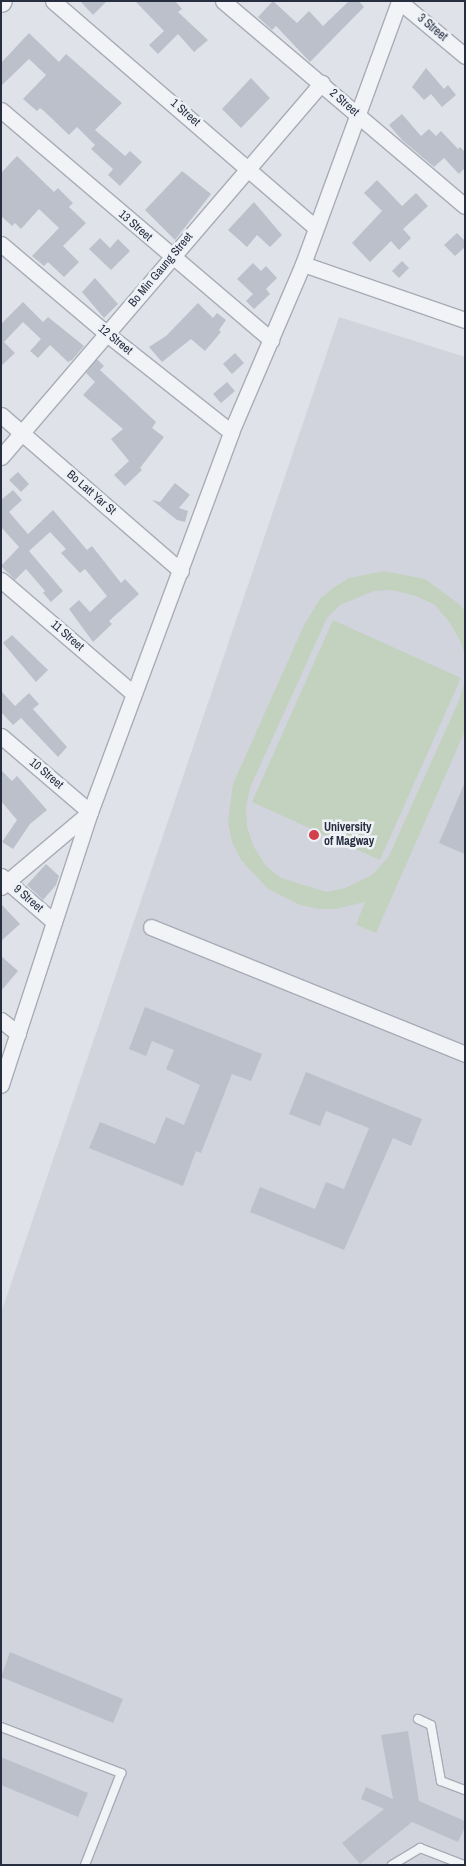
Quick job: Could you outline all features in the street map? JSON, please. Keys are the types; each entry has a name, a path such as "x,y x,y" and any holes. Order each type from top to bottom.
{"street":[{"name":"1 Street","path":"53,1 315,228"},
{"name":"2 Street","path":"223,1 465,206"},
{"name":"3 Street","path":"399,1 465,56"},
{"path":"1,1084 90,812 133,693 181,571 232,432 303,264 315,228 359,116 399,1"},
{"name":"Bo Min Gaung Street","path":"1,457 247,168 322,83"},
{"name":"13 Street","path":"1,110 172,258 271,340"},
{"name":"12 Street","path":"1,244 107,334 232,432"},
{"path":"303,264 465,320"},
{"name":"Bo Latt Yar St","path":"1,415 181,571"},
{"name":"11 Street","path":"1,580 133,693"},
{"name":"10 Street","path":"1,736 90,812"},
{"path":"3,881 90,812"},
{"name":"9 Street","path":"3,881 54,922"},
{"path":"151,927 465,1054"},
{"path":"1,1020 18,1034"}],"lane":[{"path":"418,1719 431,1725 441,1781 465,1790"},
{"path":"1,1727 121,1773 85,1865"},
{"path":"392,1865 420,1848 464,1865"}],"shaded area":[{"name":"University of Magway","path":"339,317 465,357 465,1865 1,1865 1,1313"}],"green space":[{"path":"384,571 425,579 459,604 465,611 465,657 461,642 450,623 435,605 416,596 392,590 374,591 340,605 327,618 250,788 246,807 247,827 254,847 266,866 281,878 327,892 345,888 372,875 389,856 460,698 465,680 465,731 376,933 356,925 365,902 335,909 319,909 300,905 268,889 241,860 232,842 228,822 233,784 304,625 320,599 349,578"},
{"path":"333,620 461,678 380,860 252,802"}],"building":[{"path":"80,1 107,1 93,15"},
{"path":"135,1 175,1 182,9 178,12 208,40 194,52 178,34 158,54 149,45 164,31"},
{"path":"273,1 297,23 309,11 323,26 349,1 359,1 364,7 310,62 276,26 272,30 258,17"},
{"path":"29,33 59,62 66,54 122,103 95,130 125,156 130,151 142,162 120,186 108,175 113,169 91,149 95,145 77,127 69,135 40,108 37,111 23,99 46,75 29,59 1,86 1,63"},
{"path":"426,68 444,89 448,85 456,95 442,107 431,94 424,100 412,87"},
{"path":"251,78 270,98 241,128 222,109"},
{"path":"402,114 421,136 429,129 436,136 441,131 458,149 460,147 465,152 465,168 459,174 444,158 434,167 402,140 389,125"},
{"path":"17,156 54,192 58,188 73,203 69,207 86,223 63,246 79,262 64,277 48,262 44,266 32,256 59,228 39,209 21,229 15,223 12,226 1,216 1,173"},
{"path":"182,171 211,194 175,240 145,210"},
{"path":"377,180 402,206 416,193 428,206 403,229 411,238 399,250 391,241 370,262 352,243 382,211 364,193"},
{"path":"254,202 282,235 270,247 257,235 247,247 228,230"},
{"path":"457,233 465,241 465,247 455,256 444,245"},
{"path":"100,238 110,248 118,239 130,251 111,270 89,249"},
{"path":"402,261 409,268 399,278 392,271"},
{"path":"253,263 261,271 266,266 277,278 266,289 270,294 254,309 246,301 253,294 237,279"},
{"path":"95,278 118,304 104,318 82,292"},
{"path":"23,302 43,322 48,317 84,346 72,360 68,362 50,345 38,358 30,351 41,339 23,322 4,342 15,353 1,366 1,324"},
{"path":"198,303 213,318 217,313 226,320 219,330 221,332 205,351 191,339 162,362 149,347 166,336"},
{"path":"235,353 244,363 232,374 223,364"},
{"path":"97,359 104,366 100,370 156,422 152,428 164,437 140,468 142,470 125,486 114,475 129,461 111,439 123,429 83,395 95,382 86,373"},
{"path":"227,382 235,391 221,403 213,394"},
{"path":"18,472 29,484 21,492 9,480"},
{"path":"175,483 190,495 179,508 188,511 185,522 177,520 152,500 160,502"},
{"path":"13,490 22,500 9,512 28,534 53,510 87,550 92,546 121,583 125,579 139,594 109,621 112,624 93,642 69,609 79,600 90,612 107,596 85,569 80,573 61,553 66,549 50,532 29,551 63,591 51,602 43,593 45,591 26,569 15,580 1,566 19,547 1,527 1,500"},
{"path":"12,635 48,670 36,682 3,643"},
{"path":"1,691 15,706 29,693 39,704 33,709 67,747 58,757 21,718 13,725 1,712"},
{"path":"1,770 12,781 17,776 47,810 30,824 13,849 2,842 17,820 1,801"},
{"path":"465,782 465,854 439,843"},
{"path":"46,864 59,876 56,885 43,900 27,885"},
{"path":"1,904 20,924 1,941"},
{"path":"1,956 18,971 1,991"},
{"path":"145,1007 262,1054 251,1081 232,1074 201,1153 196,1151 183,1186 89,1148 100,1122 155,1144 166,1117 184,1125 200,1085 166,1069 174,1050 152,1041 146,1056 129,1049"},
{"path":"306,1072 422,1119 411,1146 393,1138 344,1250 250,1212 260,1187 315,1209 326,1182 344,1189 369,1128 326,1111 320,1126 289,1114"},
{"path":"10,1652 123,1699 113,1723 1,1677"},
{"path":"408,1731 419,1801 465,1821 465,1827 458,1842 412,1822 360,1864 342,1843 384,1809 361,1799 366,1787 393,1799 381,1735"},
{"path":"1,1757 88,1793 78,1817 1,1785"}],"place":[{"name":"University of Magway","path":"314,835"}]}
